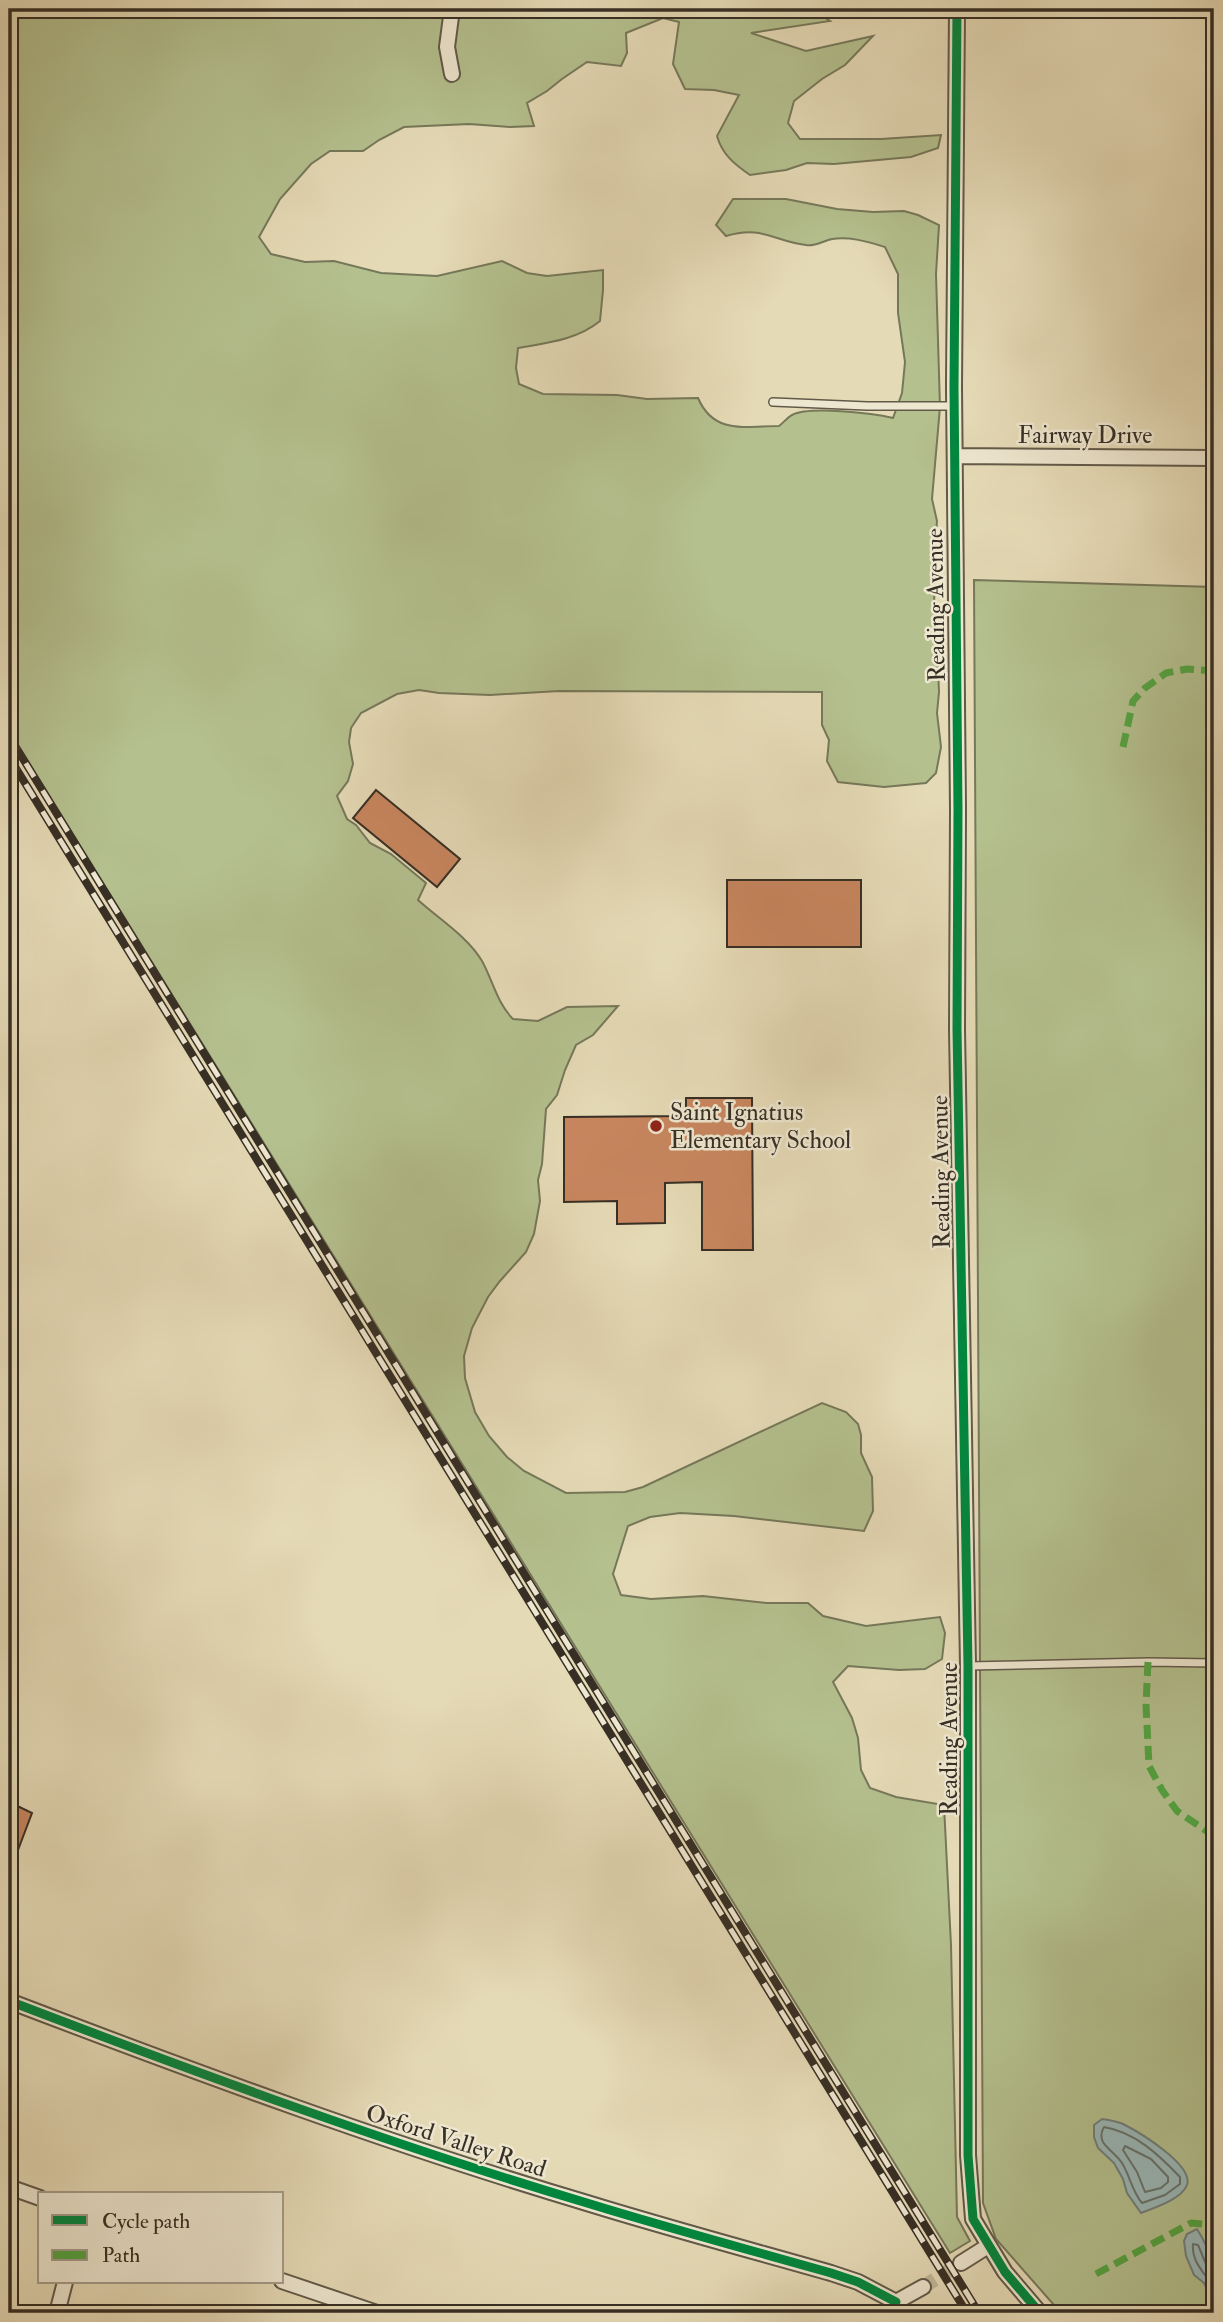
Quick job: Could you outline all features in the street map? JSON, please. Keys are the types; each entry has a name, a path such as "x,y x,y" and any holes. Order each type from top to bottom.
{"street":[{"path":"452,9 447,47 452,74"},
{"name":"Reading Avenue","path":"957,9 954,406 957,1028 968,1666 968,2155 973,2219 1006,2272 1040,2313"},
{"name":"Fairway Drive","path":"955,456 1214,458"},
{"name":"Oxford Valley Road","path":"9,2001 346,2125 587,2203 831,2273 858,2283 898,2308 923,2287"},
{"path":"9,2187 38,2197"},
{"path":"961,2263 988,2246"},
{"path":"284,2282 377,2313"},
{"path":"57,2313 64,2284"}],"lane":[{"path":"773,402 954,406"},
{"path":"968,1666 1214,1663"}],"green space":[{"path":"9,9 812,9 830,21 751,33 806,51 873,36 845,65 794,101 788,123 800,139 881,139 941,135 938,148 911,157 834,164 807,163 786,170 750,175 729,158 717,136 739,95 714,90 685,89 673,64 679,22 663,18 626,33 627,53 621,66 587,62 527,103 534,126 469,124 404,127 363,151 330,151 311,164 280,199 259,237 271,254 305,262 334,261 381,273 437,276 502,261 527,273 547,276 603,270 600,321 571,337 518,348 516,368 519,384 543,394 617,395 647,399 698,398 705,410 722,423 754,427 779,426 792,415 812,411 857,412 893,418 902,393 905,362 898,313 898,274 885,247 859,240 832,239 809,245 749,232 726,236 716,225 733,199 786,199 837,209 904,211 939,225 936,274 940,407 932,499 937,521 934,616 939,692 937,713 941,747 936,773 926,783 884,787 838,782 827,761 829,740 822,725 822,692 559,691 490,695 419,690 397,694 361,713 351,728 349,742 353,764 348,781 337,796 347,819 356,825 370,843 391,854 426,883 418,900 476,952 503,1006 513,1019 538,1021 567,1007 618,1006 593,1035 576,1045 557,1095 546,1109 542,1164 538,1180 540,1201 534,1234 526,1252 488,1297 472,1328 464,1356 465,1378 475,1412 489,1436 507,1457 524,1471 566,1493 625,1492 643,1487 822,1403 846,1412 858,1424 861,1453 872,1477 873,1511 864,1531 734,1516 680,1513 650,1517 628,1526 613,1574 621,1595 651,1599 703,1596 767,1603 808,1603 823,1616 866,1626 940,1617 945,1633 942,1659 925,1669 848,1666 833,1682 852,1718 858,1738 861,1770 870,1788 896,1797 944,1805 951,1945 957,2217 970,2241 950,2253 9,731"},
{"path":"974,580 1214,587 1214,2313 1061,2313 996,2239 983,2203"}],"water":[{"path":"1102,2119 1123,2124 1141,2134 1174,2159 1187,2177 1187,2185 1180,2195 1141,2213 1127,2193 1114,2163 1098,2148 1094,2125"},
{"path":"1197,2229 1207,2247 1212,2265 1214,2304 1204,2283 1194,2275 1186,2256 1184,2241 1187,2234"}],"building":[{"path":"376,790 460,859 437,887 353,818"},
{"path":"727,880 861,880 861,947 727,947"},
{"path":"686,1098 752,1098 753,1250 702,1250 702,1182 665,1183 665,1223 617,1224 617,1201 564,1202 564,1117 686,1116"},
{"path":"9,1802 32,1813 10,1871 9,1870"}],"tunnel":[{"path":"923,2287 961,2263"}],"railway":[{"path":"9,736 979,2313"},
{"path":"9,757 967,2313"}],"marked path":[{"path":"1123,747 1133,701 1145,688 1166,673 1187,669 1214,671"},
{"path":"1148,1662 1146,1705 1149,1766 1177,1811 1214,1836"},
{"path":"1096,2274 1191,2223 1214,2225"}],"cycle path":[{"path":"957,9 954,387 957,1029 968,1666 968,2155 973,2219 1005,2272 1040,2313"},
{"path":"9,2001 369,2133 514,2181 831,2273 858,2282 896,2302"}],"place":[{"name":"Saint Ignatius Elementary School","path":"656,1126"}]}
